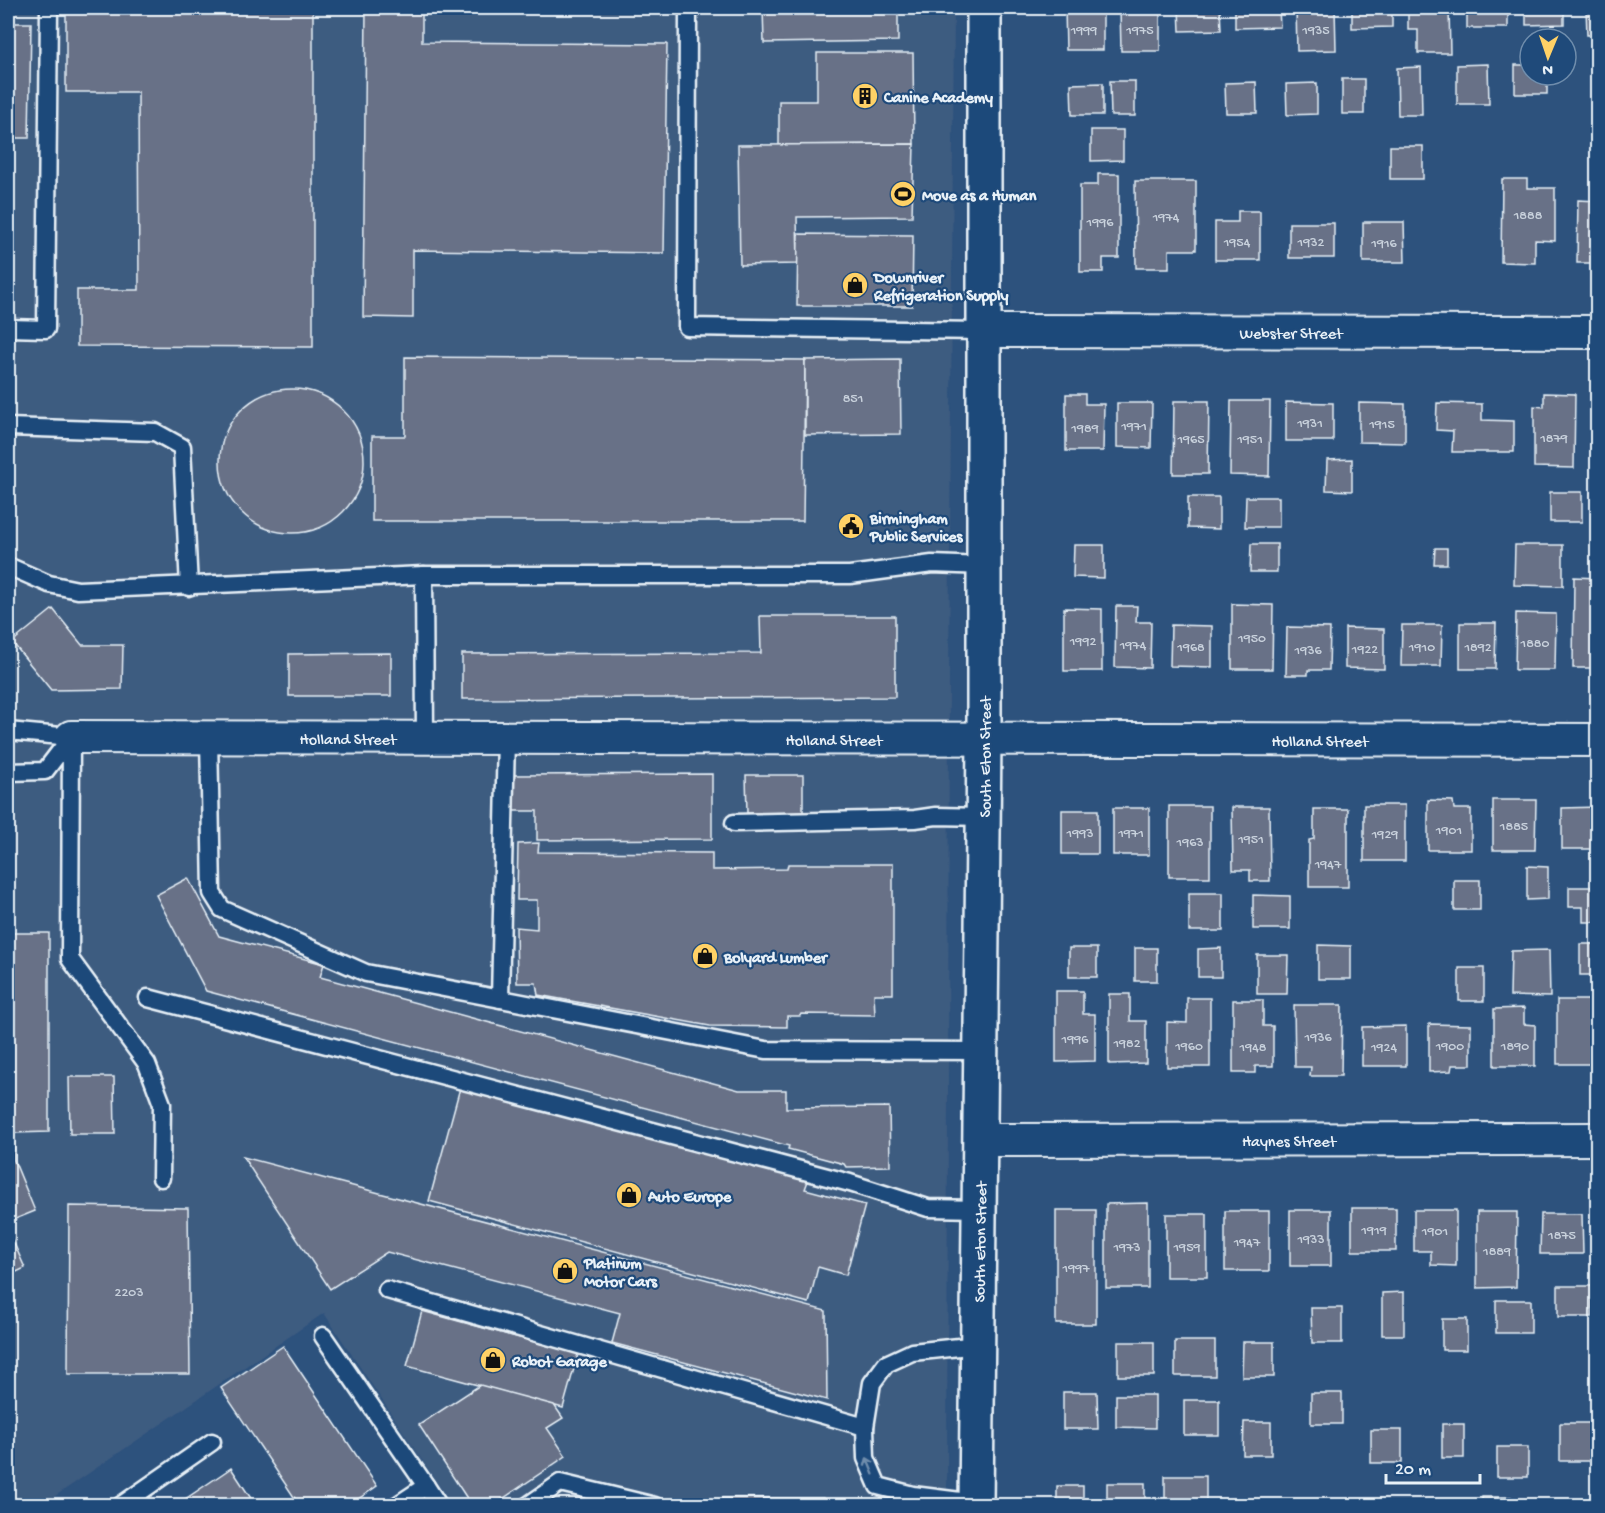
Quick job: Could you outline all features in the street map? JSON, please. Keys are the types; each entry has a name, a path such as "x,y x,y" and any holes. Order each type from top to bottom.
{"street":[{"name":"South Eton Street","path":"976,1504 984,817 984,8"},
{"name":"Webster Street","path":"984,331 1598,332"},
{"name":"Holland Street","path":"71,737 1598,740"},
{"name":"Haynes Street","path":"980,1140 1598,1140"}],"lane":[{"path":"8,328 46,328 49,8"},
{"path":"688,8 687,327 984,331"},
{"path":"8,427 155,432 182,447 189,587"},
{"path":"8,566 49,584 78,590 189,587 424,575 850,575 932,564 984,566"},
{"path":"424,575 425,738"},
{"path":"8,720 15,731 71,737"},
{"path":"8,772 45,771 71,737"},
{"path":"71,737 70,959 147,1064 162,1104 161,1178"},
{"path":"209,737 213,893 222,909 366,973 766,1050 981,1051"},
{"path":"500,999 506,738"},
{"path":"734,823 915,819 936,816 984,817"},
{"path":"148,998 850,1183 928,1208 979,1209"},
{"path":"387,1290 865,1427"},
{"path":"323,1336 439,1506"},
{"path":"976,1504 913,1495 878,1486 866,1458 865,1427 872,1383 886,1364 912,1352 978,1346"},
{"path":"120,1506 212,1442"},
{"path":"527,1506 560,1483 655,1506"},
{"path":"396,1506 426,1486"}],"shaded area":[{"path":"8,8 954,8 949,681 947,1505 452,1505 324,1313 51,1499 51,1505 8,1505"}],"building":[{"path":"66,8 313,8 313,347 77,346 77,290 139,290 138,92 66,92"},
{"path":"366,8 422,8 422,42 667,44 664,253 413,250 413,318 363,317"},
{"path":"763,8 898,8 898,41 764,43"},
{"path":"1065,8 1103,8 1103,50 1066,50"},
{"path":"1120,8 1160,8 1160,51 1121,51"},
{"path":"1179,8 1220,8 1221,30 1180,31"},
{"path":"1235,8 1279,8 1280,27 1235,28"},
{"path":"1296,8 1335,8 1336,50 1297,51"},
{"path":"1352,8 1392,8 1392,27 1352,28"},
{"path":"1408,8 1449,8 1450,53 1418,53 1418,30 1408,30"},
{"path":"1467,8 1508,8 1508,28 1467,28"},
{"path":"1526,8 1564,8 1564,24 1526,25"},
{"path":"1586,8 1598,8 1598,35 1587,35"},
{"path":"8,23 31,23 29,138 8,138"},
{"name":"Canine Academy","path":"817,53 913,53 914,144 779,145 779,101 817,101"},
{"path":"1488,64 1489,104 1457,104 1457,65"},
{"path":"1515,65 1518,65 1518,87 1547,87 1547,94 1515,94"},
{"path":"1421,67 1422,115 1398,115 1397,68"},
{"path":"1342,79 1364,79 1364,114 1342,114"},
{"path":"1110,81 1135,81 1135,116 1111,116"},
{"path":"1256,82 1257,113 1226,113 1225,83"},
{"path":"1103,83 1103,115 1072,115 1071,84"},
{"path":"1317,83 1317,114 1287,115 1286,84"},
{"path":"1091,130 1123,130 1123,160 1091,161"},
{"path":"914,144 912,216 797,217 798,264 740,265 738,145"},
{"path":"1390,146 1423,146 1423,179 1390,179"},
{"path":"1098,174 1119,174 1119,258 1103,258 1103,272 1080,272 1080,185 1098,185"},
{"path":"1502,179 1527,179 1527,188 1555,188 1555,241 1535,240 1535,263 1501,262"},
{"path":"1135,181 1196,181 1196,250 1169,250 1169,268 1136,268"},
{"path":"1578,200 1598,201 1598,263 1577,263"},
{"path":"1238,211 1260,211 1260,260 1215,260 1215,222 1238,222"},
{"path":"1363,222 1404,222 1405,262 1363,262"},
{"path":"1289,223 1334,223 1334,258 1289,258"},
{"name":"Downriver Refrigeration Supply","path":"798,234 913,235 912,306 797,306"},
{"path":"405,357 805,360 803,521 372,521 372,436 405,436"},
{"path":"900,359 901,434 805,435 805,360"},
{"path":"292,389 320,395 343,410 358,433 364,461 358,489 343,512 320,527 292,533 264,527 241,512 226,489 220,461 226,433 241,410 264,395"},
{"path":"1544,393 1575,394 1574,468 1534,467 1534,406 1544,407"},
{"path":"1066,394 1085,394 1085,404 1104,404 1103,451 1066,451"},
{"path":"1595,396 1598,396 1598,464 1594,464"},
{"path":"1174,401 1209,401 1208,474 1173,474"},
{"path":"1231,401 1270,401 1269,476 1230,475"},
{"path":"1286,402 1333,403 1333,441 1286,441"},
{"path":"1117,403 1152,403 1151,448 1117,447"},
{"path":"1359,403 1405,404 1405,443 1359,442"},
{"path":"1437,403 1482,404 1482,420 1514,421 1514,452 1452,452 1453,431 1436,430"},
{"path":"1352,459 1352,491 1326,490 1327,460"},
{"path":"1550,492 1582,492 1582,522 1550,522"},
{"path":"1188,497 1219,497 1219,529 1188,528"},
{"path":"1246,497 1279,497 1279,527 1245,527"},
{"path":"1251,544 1277,544 1277,572 1250,572"},
{"path":"1074,545 1104,545 1104,578 1073,577"},
{"path":"1515,545 1563,545 1563,586 1514,585"},
{"path":"1435,548 1447,548 1447,564 1434,564"},
{"path":"1574,577 1598,578 1598,668 1573,668"},
{"path":"1232,604 1273,605 1272,669 1232,669"},
{"path":"1116,606 1137,606 1136,622 1151,622 1150,668 1115,667"},
{"path":"1064,608 1102,609 1102,671 1064,671"},
{"path":"53,609 82,645 123,645 122,689 51,690 12,642"},
{"path":"1516,613 1556,614 1555,670 1515,670"},
{"path":"760,616 895,616 895,697 462,699 462,654 761,653"},
{"path":"1460,623 1496,623 1495,669 1460,669"},
{"path":"1171,625 1212,626 1212,667 1170,666"},
{"path":"1402,625 1442,625 1441,666 1401,666"},
{"path":"1287,627 1330,628 1329,670 1308,670 1308,675 1286,675"},
{"path":"1345,628 1384,629 1384,669 1345,668"},
{"path":"391,653 391,696 289,696 289,654"},
{"path":"712,774 712,839 537,840 537,811 513,811 513,775"},
{"path":"746,775 803,775 803,813 747,813"},
{"path":"1428,800 1453,801 1454,809 1471,809 1471,850 1428,850"},
{"path":"1493,800 1536,800 1535,850 1493,850"},
{"path":"1364,805 1405,805 1405,861 1364,861"},
{"path":"1169,806 1210,806 1210,877 1169,877"},
{"path":"1232,807 1269,807 1270,881 1250,881 1250,870 1233,870"},
{"path":"1598,807 1598,849 1562,849 1562,808"},
{"path":"1113,808 1149,808 1149,855 1113,855"},
{"path":"1314,809 1348,809 1348,887 1309,887 1309,840 1314,839"},
{"path":"1062,810 1098,810 1098,854 1062,854"},
{"name":"Bolyard Lumber","path":"539,843 538,852 712,853 712,870 787,869 788,864 893,864 893,994 874,994 875,1015 801,1014 800,1016 787,1016 787,1027 710,1026 538,995 536,983 517,983 516,927 537,929 537,900 517,900 518,844"},
{"path":"1527,866 1548,867 1548,899 1527,900"},
{"path":"188,878 219,936 324,964 320,977 739,1090 786,1090 786,1108 889,1107 890,1166 846,1167 844,1164 788,1149 789,1146 206,991 156,895"},
{"path":"1454,880 1480,880 1480,910 1454,910"},
{"path":"1569,887 1598,887 1598,922 1583,922 1583,907 1569,907"},
{"path":"1189,893 1223,893 1223,931 1189,931"},
{"path":"1253,895 1290,896 1290,929 1253,929"},
{"path":"8,933 49,933 49,1132 14,1133 14,1160 35,1211 8,1222"},
{"path":"1580,944 1598,944 1598,975 1580,975"},
{"path":"1318,945 1351,946 1351,979 1318,979"},
{"path":"1069,948 1097,948 1097,977 1069,977"},
{"path":"1135,948 1157,948 1157,981 1135,981"},
{"path":"1221,948 1221,977 1198,977 1198,949"},
{"path":"1549,950 1550,997 1510,996 1511,951"},
{"path":"1257,955 1288,955 1287,994 1257,994"},
{"path":"1459,968 1484,968 1484,1001 1459,1001"},
{"path":"1056,991 1083,991 1083,1014 1095,1014 1095,1061 1056,1062"},
{"path":"1109,994 1130,994 1130,1021 1146,1021 1146,1063 1109,1064"},
{"path":"1187,998 1210,998 1210,1067 1167,1067 1167,1022 1187,1023"},
{"path":"1233,1000 1263,1000 1263,1026 1273,1026 1273,1066 1255,1066 1255,1073 1233,1073"},
{"path":"1557,1000 1598,1000 1598,1064 1557,1064"},
{"path":"1294,1005 1342,1005 1341,1076 1310,1076 1311,1067 1295,1067"},
{"path":"1524,1008 1524,1024 1535,1025 1535,1066 1494,1066 1494,1009"},
{"path":"1429,1024 1471,1025 1471,1065 1452,1065 1451,1071 1429,1072"},
{"path":"1406,1026 1406,1066 1362,1066 1362,1027"},
{"path":"69,1077 114,1077 115,1134 70,1134"},
{"name":"Auto Europe","path":"460,1088 808,1181 805,1189 865,1205 846,1275 818,1267 809,1303 429,1201"},
{"name":"Platinum Motor Cars","path":"243,1157 826,1311 827,1400 612,1343 620,1313 387,1252 330,1289"},
{"path":"1148,1203 1148,1288 1106,1288 1106,1204"},
{"path":"69,1206 188,1208 190,1374 68,1374"},
{"path":"1352,1208 1396,1208 1396,1251 1352,1251"},
{"path":"1056,1210 1096,1210 1096,1324 1056,1324"},
{"path":"1290,1210 1331,1210 1331,1266 1290,1266"},
{"path":"1414,1210 1456,1210 1456,1266 1431,1265 1431,1251 1414,1251"},
{"path":"1225,1211 1269,1211 1269,1271 1225,1271"},
{"path":"1477,1212 1517,1212 1516,1287 1477,1288"},
{"path":"1166,1214 1207,1214 1207,1277 1166,1277"},
{"path":"1541,1214 1582,1214 1583,1254 1540,1254"},
{"path":"8,1230 25,1268 8,1276"},
{"path":"1558,1286 1592,1286 1592,1317 1558,1317"},
{"path":"1404,1292 1404,1335 1382,1335 1382,1293"},
{"path":"1496,1300 1531,1300 1531,1333 1496,1333"},
{"path":"1311,1308 1342,1308 1342,1343 1312,1343"},
{"name":"Robot Garage","path":"422,1311 578,1354 563,1408 407,1366"},
{"path":"1442,1319 1467,1319 1467,1350 1442,1350"},
{"path":"1175,1341 1215,1341 1215,1376 1175,1376"},
{"path":"1118,1342 1154,1342 1154,1376 1118,1376"},
{"path":"1243,1342 1274,1342 1274,1377 1242,1377"},
{"path":"283,1346 377,1486 348,1506 300,1506 221,1388"},
{"path":"480,1385 554,1405 563,1418 547,1428 566,1456 492,1506 472,1506 419,1425"},
{"path":"1063,1392 1097,1392 1098,1429 1063,1429"},
{"path":"1311,1393 1342,1393 1342,1424 1311,1424"},
{"path":"1116,1395 1155,1395 1155,1428 1116,1427"},
{"path":"1184,1400 1219,1400 1219,1435 1184,1435"},
{"path":"1244,1422 1271,1422 1271,1455 1243,1455"},
{"path":"1560,1423 1591,1423 1591,1461 1560,1461"},
{"path":"1442,1424 1464,1424 1464,1458 1442,1458"},
{"path":"1371,1430 1402,1430 1402,1463 1371,1463"},
{"path":"1497,1447 1528,1447 1528,1477 1497,1477"},
{"path":"231,1468 256,1506 175,1506"},
{"path":"1165,1476 1206,1476 1206,1506 1165,1506"},
{"path":"1107,1483 1145,1483 1145,1506 1107,1506"},
{"path":"1057,1486 1083,1486 1083,1506 1057,1506"},
{"path":"1482,1497 1511,1497 1511,1506 1482,1506"},
{"path":"722,1498 823,1498 824,1506 722,1506"}],"place":[{"name":"Canine Academy","path":"865,96"},
{"name":"Move as a Human","path":"903,194"},
{"name":"Downriver Refrigeration Supply","path":"855,285"},
{"name":"Birmingham Public Services","path":"851,526"},
{"name":"Bolyard Lumber","path":"705,956"},
{"name":"Auto Europe","path":"629,1195"},
{"name":"Platinum Motor Cars","path":"565,1271"},
{"name":"Robot Garage","path":"493,1360"}]}
